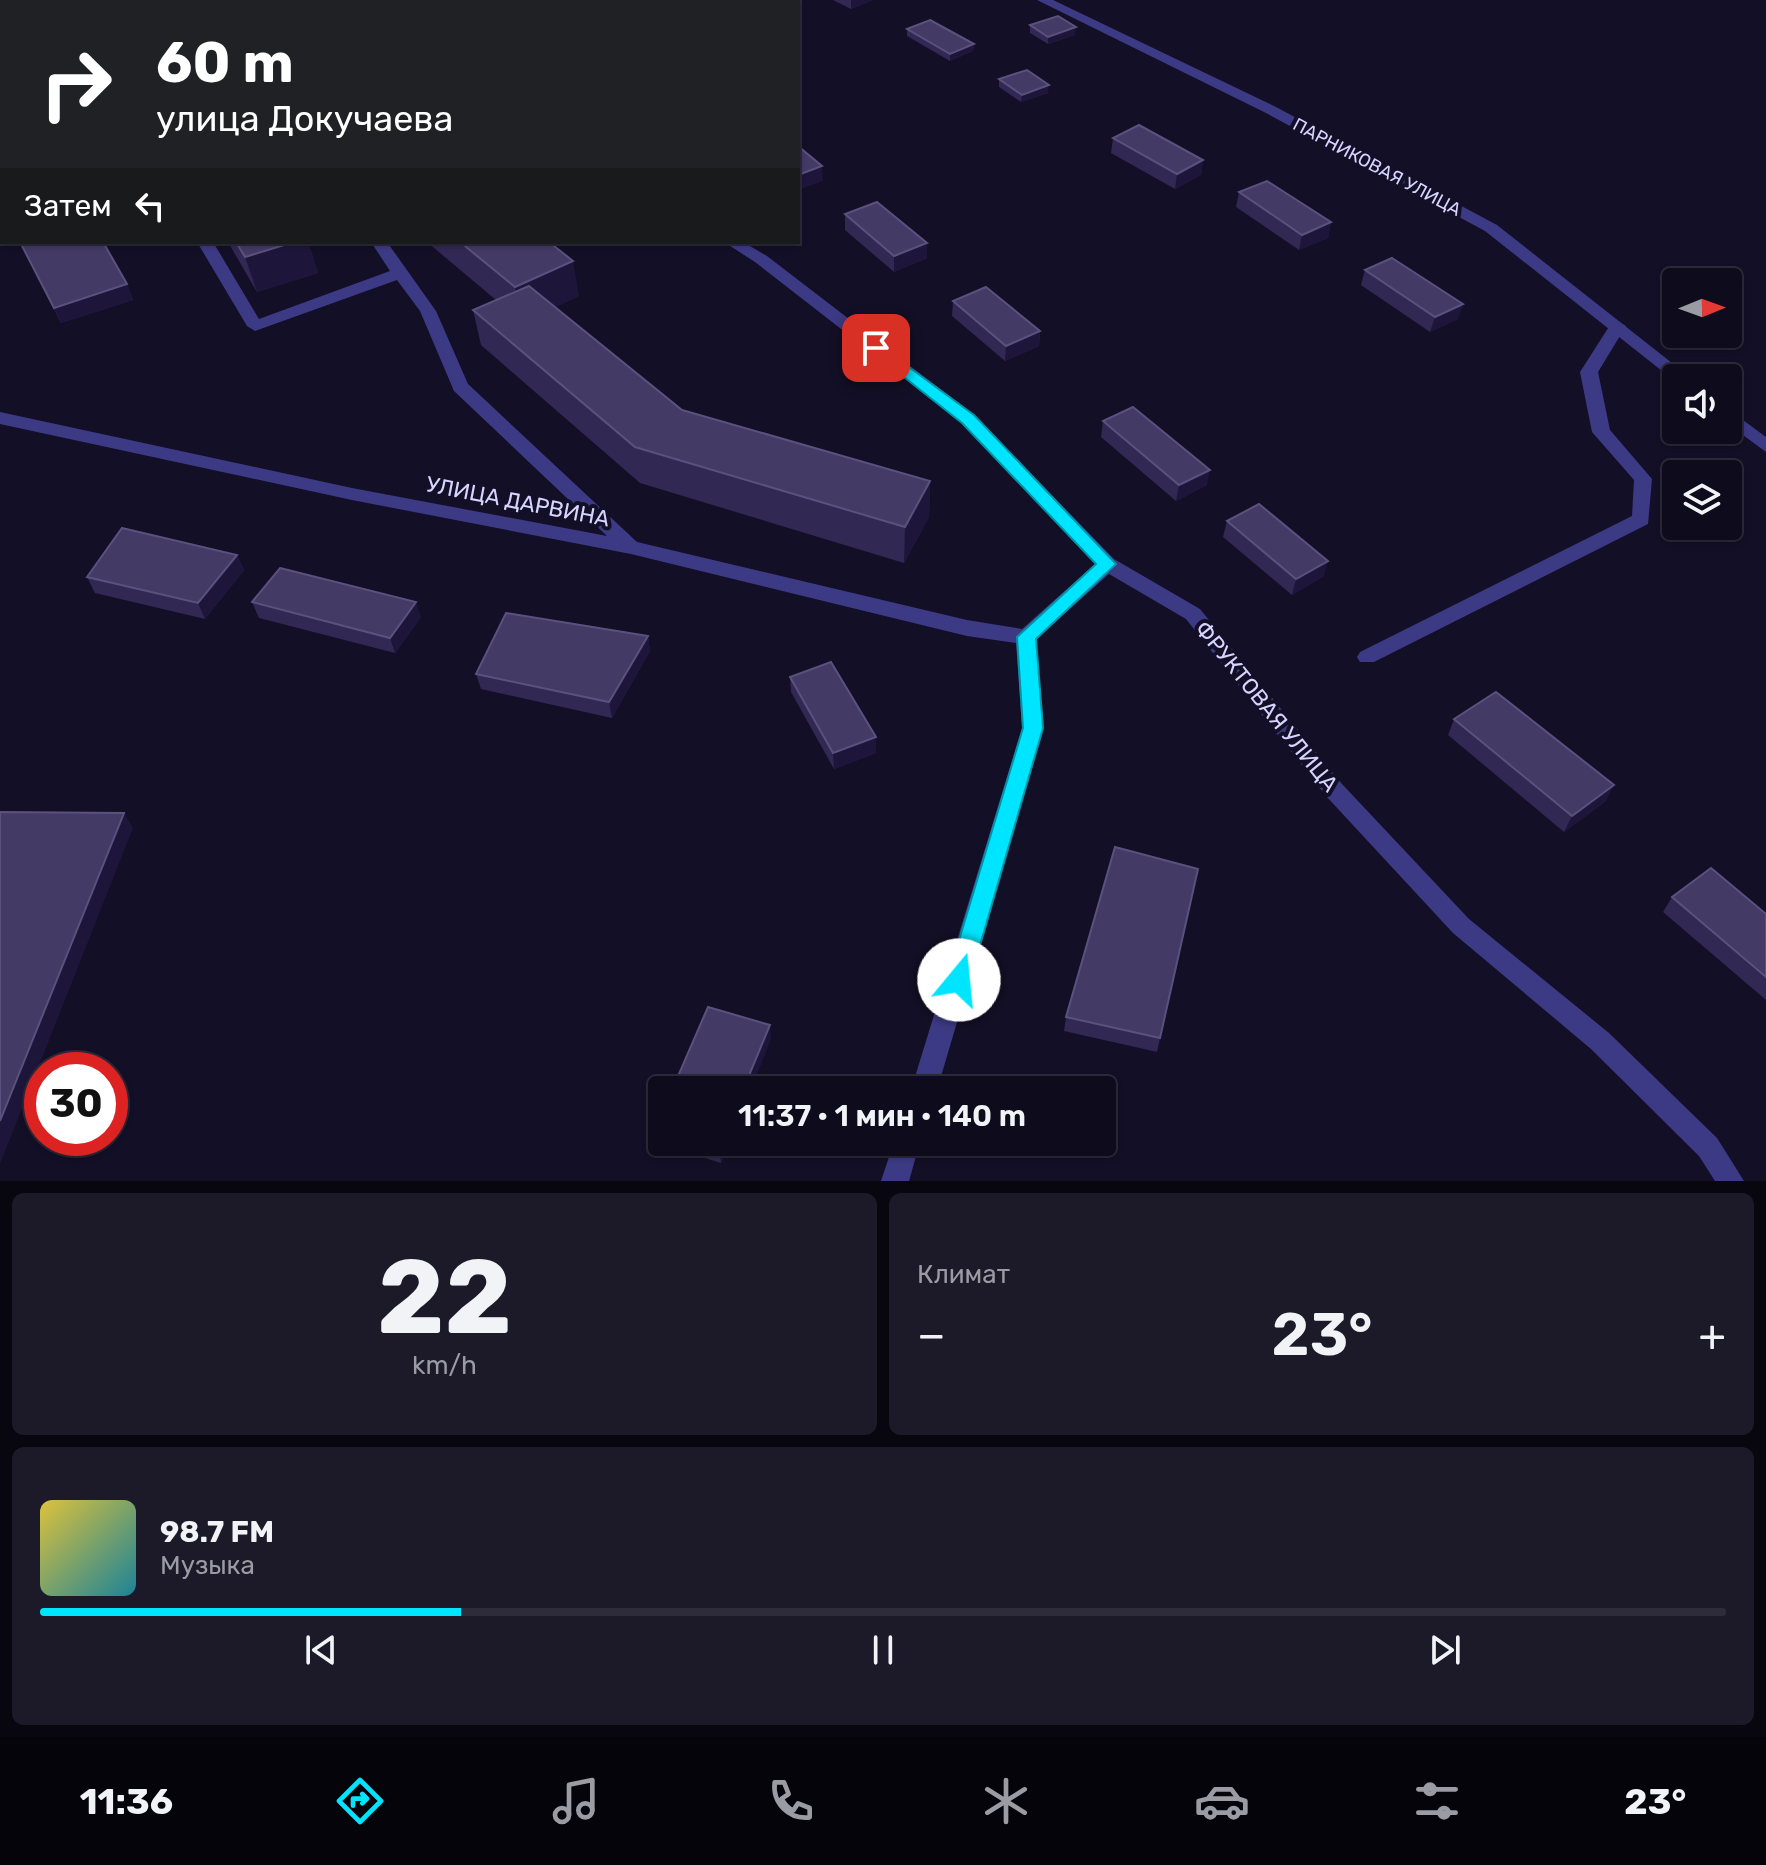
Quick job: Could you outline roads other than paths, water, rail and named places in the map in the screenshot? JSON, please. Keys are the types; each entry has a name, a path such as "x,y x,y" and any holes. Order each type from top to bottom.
{"street":[{"name":"ПАРНИКОВАЯ УЛИЦА","path":"1043,0 1271,110 1491,228 1665,364"},
{"path":"206,244 255,326 400,273"},
{"path":"380,244 428,311 460,387 631,547"},
{"name":"ФРУКТОВАЯ УЛИЦА","path":"735,244 761,259 968,419 1107,564 1193,614 1334,790 1461,926 1600,1041 1708,1147 1730,1181"},
{"path":"1367,657 1641,519 1643,479 1601,432 1589,372 1618,326"},
{"name":"УЛИЦА ДАРВИНА","path":"0,418 352,494 631,547 967,628 1026,637"},
{"path":"1742,426 1766,446"},
{"path":"928,1076 1033,728 1026,637 1107,564"},
{"path":"895,1181 903,1156"}]}
